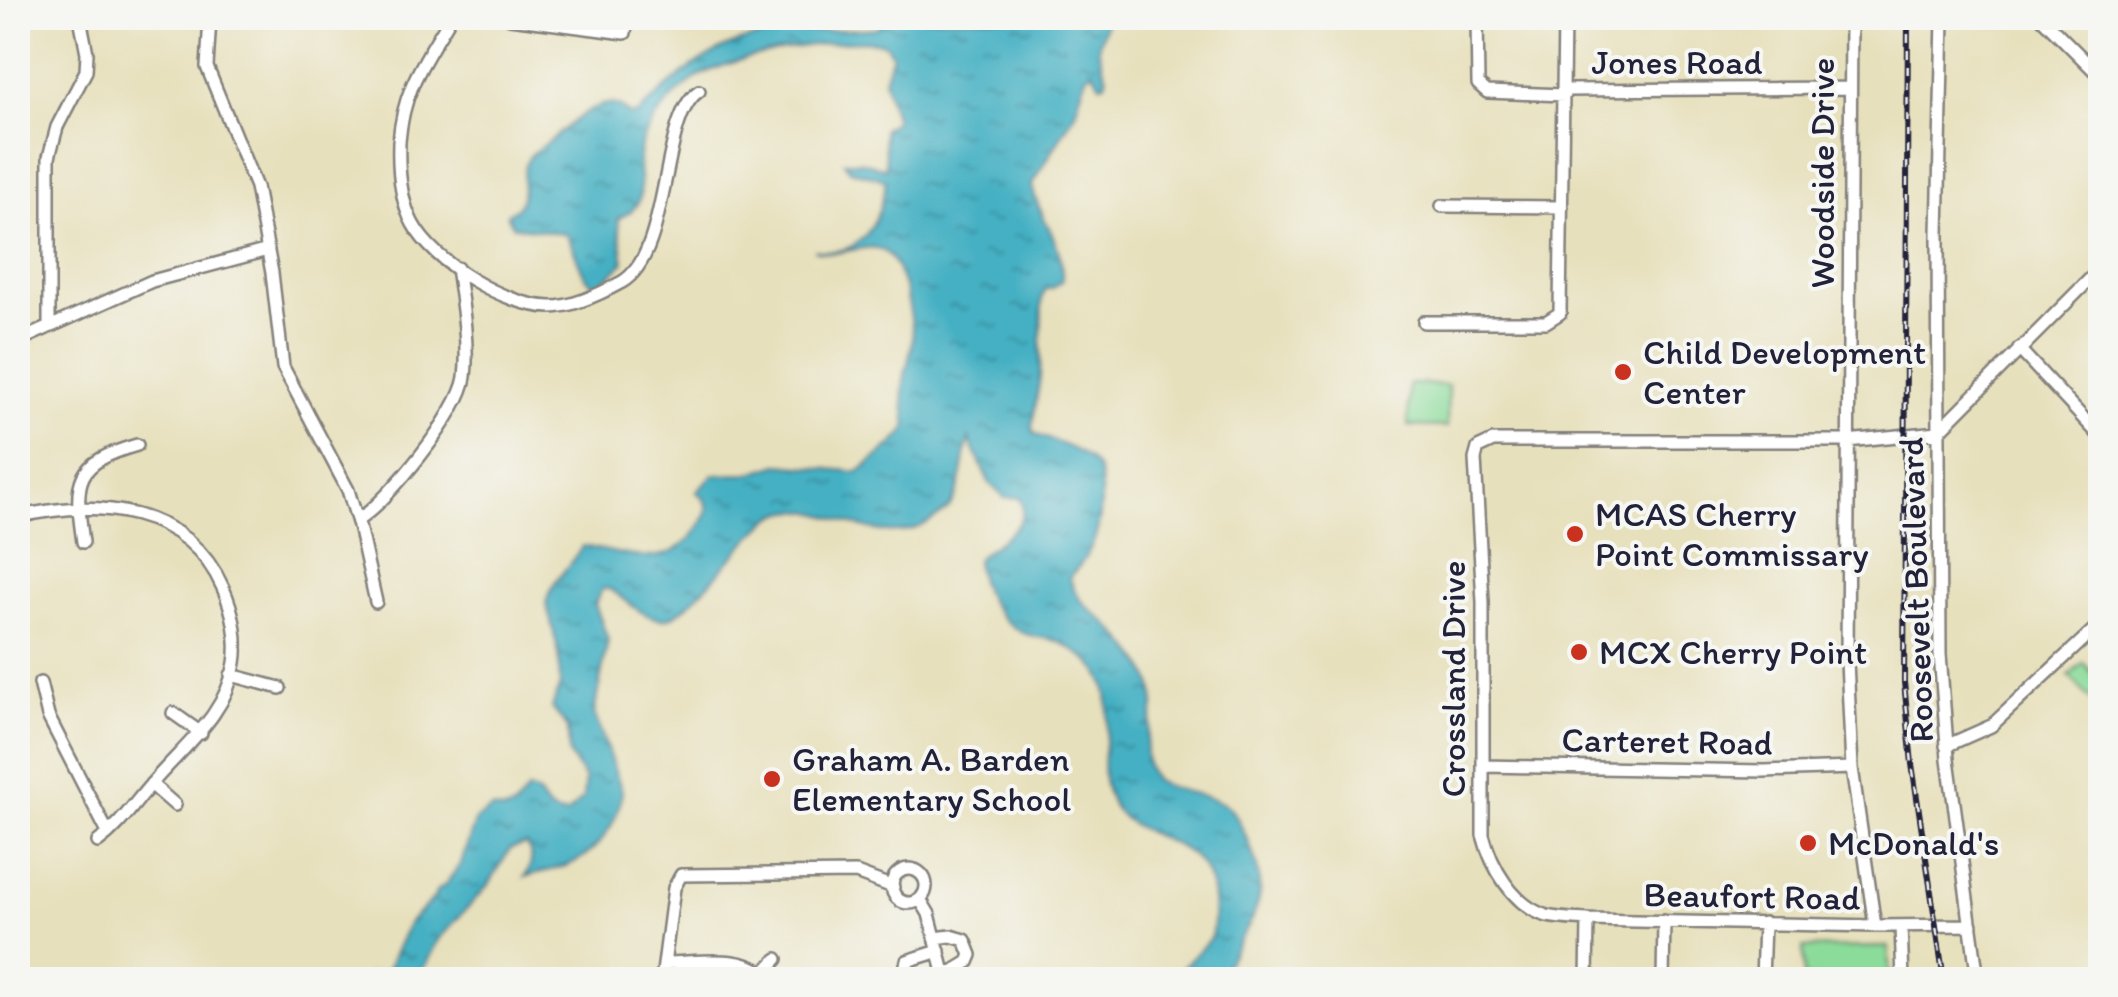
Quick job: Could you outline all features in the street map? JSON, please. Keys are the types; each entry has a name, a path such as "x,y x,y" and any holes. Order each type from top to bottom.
{"street":[{"path":"49,328 48,158 56,127 86,71 87,53 80,18"},
{"path":"210,18 208,67 256,186 282,367 348,490 376,602"},
{"path":"450,18 422,61 402,117 399,161 404,199 412,222 431,248 507,298 552,307 586,299 628,278 644,260 682,114 691,96 699,91"},
{"path":"510,18 624,34 627,18"},
{"name":"Jones Road","path":"1477,18 1478,84 1488,92 1850,88"},
{"path":"1424,322 1546,322 1556,318 1561,308 1564,18"},
{"name":"Woodside Drive","path":"1851,18 1846,661 1852,768 1874,926"},
{"name":"Roosevelt Boulevard","path":"1943,18 1938,234 1940,654 1946,746 1978,980"},
{"path":"2042,18 2100,76"},
{"path":"1442,206 1562,207"},
{"path":"18,341 152,281 268,250"},
{"path":"358,520 388,496 456,404 464,381 466,356 457,268"},
{"path":"1847,441 1938,432 2100,269"},
{"path":"2019,349 2100,436"},
{"name":"Crossland Drive","path":"1534,910 1502,878 1486,846 1481,809 1484,602 1474,459 1478,448 1493,441 1847,441"},
{"path":"83,542 82,481 91,463 102,455 136,444"},
{"path":"18,518 80,509 117,509 170,527 201,554 219,578 235,632 236,660 223,701 201,733 151,784 132,812 103,838 48,716 40,683"},
{"path":"1946,746 1991,726 2100,624"},
{"path":"232,675 280,688"},
{"path":"173,713 201,733"},
{"name":"Carteret Road","path":"1482,766 1764,771 1852,768"},
{"path":"151,784 175,805"},
{"path":"920,899 904,902 896,896 894,880 900,872 916,870 926,883 920,899 945,978 968,962 969,947 965,940 951,936 935,938"},
{"path":"662,980 674,888 681,875 856,873 893,888"},
{"name":"Beaufort Road","path":"1534,910 1553,917 1588,920 1874,926 1971,924"},
{"path":"1587,980 1588,920"},
{"path":"1663,980 1664,921"},
{"path":"1762,980 1764,923"},
{"path":"1901,926 1904,980"},
{"path":"902,980 901,972 907,961 939,952"},
{"path":"666,963 741,963 766,976 777,958"}],"green space":[{"path":"1409,384 1448,385 1447,427 1408,426"},
{"path":"2083,663 2100,680 2100,696 2094,703 2069,676"},
{"path":"1888,947 1890,979 1804,979 1803,948"}],"water":[{"path":"889,18 1107,18 1098,48 1105,83 1100,84 1092,70 1086,76 1075,113 1032,185 1059,253 1062,281 1046,288 1042,298 1040,377 1032,428 1035,434 1068,447 1097,468 1101,482 1098,526 1086,557 1070,576 1072,585 1081,600 1124,640 1151,681 1154,706 1146,755 1154,780 1214,799 1235,814 1256,864 1259,884 1254,915 1220,979 1180,979 1183,967 1211,938 1213,899 1206,872 1191,855 1131,823 1115,808 1103,769 1108,703 1099,673 1063,643 1014,628 985,593 976,560 1016,526 1023,508 1020,497 1005,498 990,484 969,439 951,505 908,531 869,529 796,510 766,522 674,616 654,618 610,589 602,589 595,604 608,640 594,713 622,791 611,826 596,846 576,861 525,877 531,860 529,849 526,844 510,849 489,884 438,940 418,979 379,979 370,974 386,972 408,924 461,863 476,819 492,809 514,808 528,790 562,814 568,814 583,798 585,779 569,755 568,728 552,708 560,685 559,654 546,602 583,546 635,556 665,555 692,537 704,519 706,504 697,492 713,475 748,474 779,464 859,472 907,428 903,389 912,333 906,293 896,266 876,248 833,253 814,250 831,252 857,243 879,209 886,180 850,170 844,162 863,162 886,169 883,129 895,121 884,80 892,54 884,43 817,44 762,54 715,69 682,89 643,140 640,195 630,212 618,218 624,263 597,287 582,270 565,234 513,226 507,214 515,210 522,198 527,161 589,111 610,104 629,115 638,114 679,77 709,56 742,41 803,32 876,28"}],"railway":[{"path":"1908,18 1904,682 1944,980"}],"place":[{"name":"Child Development Center","path":"1623,372"},
{"name":"MCAS Cherry Point Commissary","path":"1575,534"},
{"name":"MCX Cherry Point","path":"1579,652"},
{"name":"Graham A. Barden Elementary School","path":"772,779"},
{"name":"McDonald's","path":"1808,843"}]}
